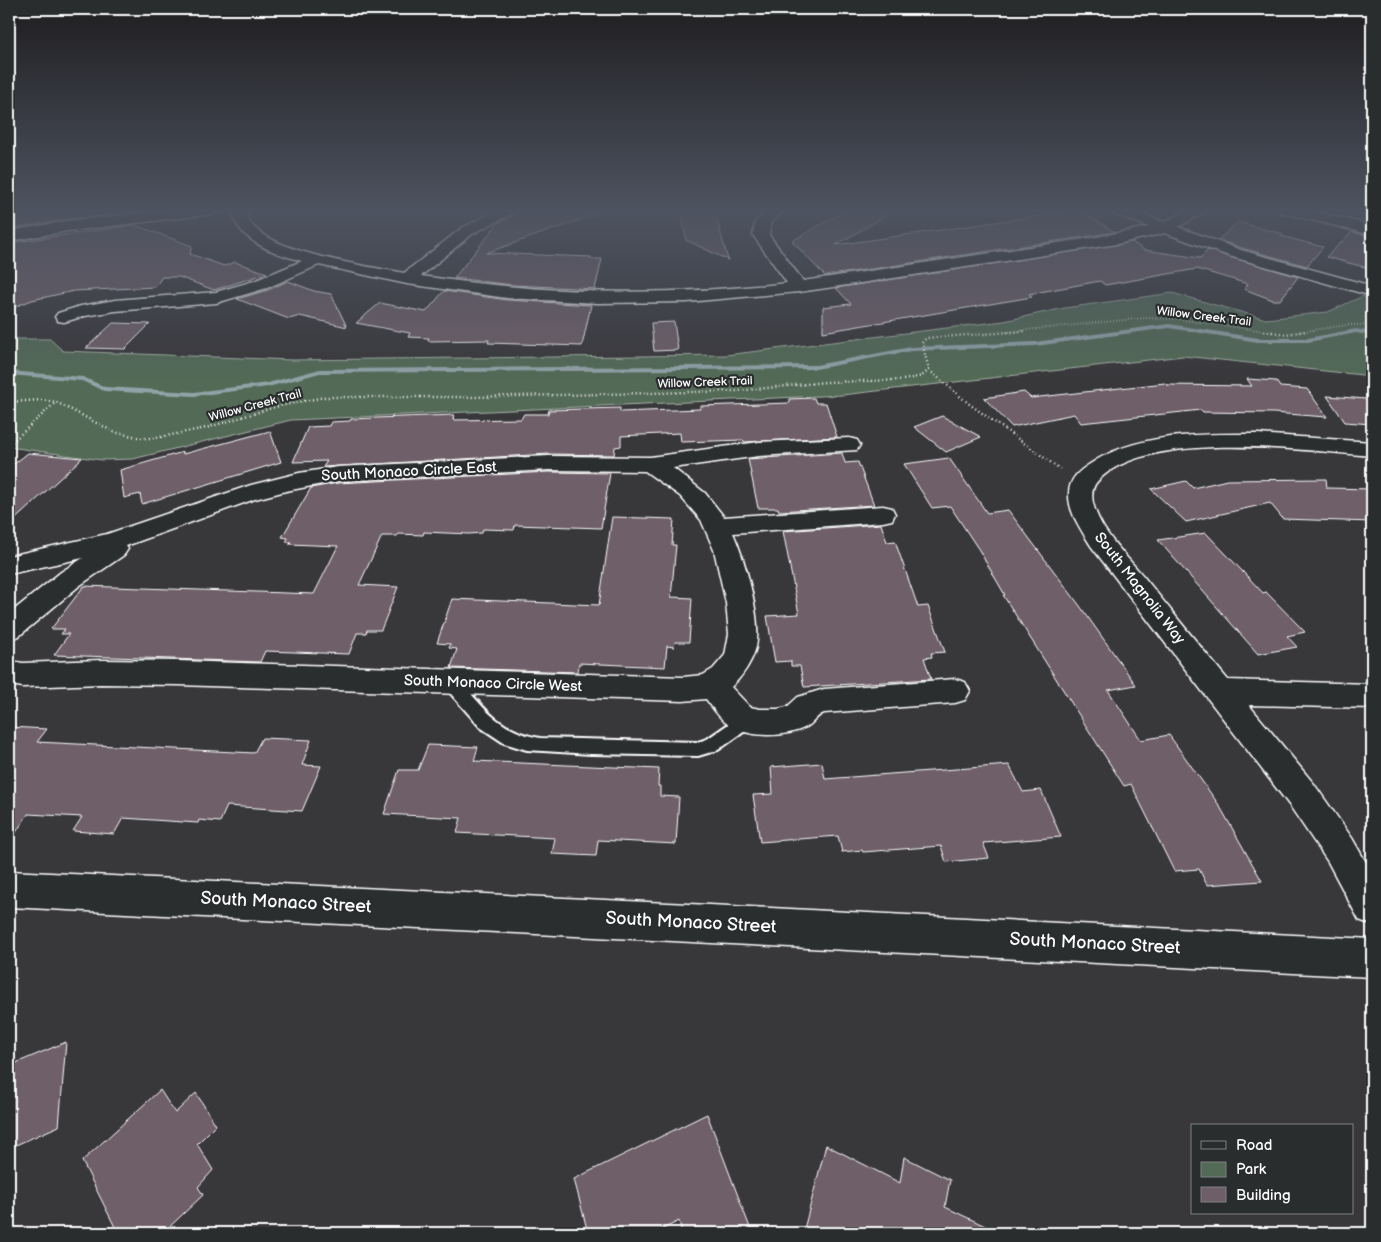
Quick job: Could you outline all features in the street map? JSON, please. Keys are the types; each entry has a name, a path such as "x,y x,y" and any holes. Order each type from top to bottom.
{"street":[{"path":"64,317 112,305 218,297 267,283 302,267"},
{"path":"350,267 407,279 511,293 584,298 694,296 799,286 928,267"},
{"path":"407,279 422,267"},
{"path":"785,267 799,286"},
{"path":"1285,267 1372,291"},
{"path":"1085,478 1119,455 1154,446 1248,439 1298,441 1372,449"},
{"name":"South Monaco Circle East","path":"146,531 235,497 305,478 338,474 549,463 650,464 760,449 849,445"},
{"path":"650,464 686,488 702,504 718,526 735,579 740,603 742,645 729,671 713,684 727,704 741,717 760,722 778,722 796,718 809,706 824,701 954,691"},
{"name":"South Magnolia Way","path":"1085,478 1081,489 1081,503 1100,540 1302,795 1340,850 1372,907"},
{"path":"718,526 883,514"},
{"path":"9,565 96,546 146,531"},
{"path":"9,629 70,578 146,531"},
{"name":"South Monaco Circle West","path":"9,672 23,675 101,672 178,673 683,688 713,684"},
{"path":"1222,692 1372,696"},
{"name":"South Monaco Street","path":"9,889 711,923 1372,958"}],"lane":[{"path":"450,681 466,702 486,722 510,738 540,745 698,749 712,745 748,719"}],"path":[{"name":"Willow Creek Trail","path":"9,402 41,400 56,402 114,432 142,438 156,438 206,428 284,404 324,398 472,397 737,391 826,382 903,380 922,376 929,370 922,343 926,338 930,337 1023,332 1145,318 1176,319 1286,334 1348,325 1372,325"},
{"path":"929,370 968,403 1045,460 1064,472 1085,478"},
{"path":"9,445 56,402"}],"green space":[{"path":"1172,293 1266,319 1328,312 1363,296 1372,303 1372,376 1183,356 842,395 291,420 133,459 102,460 9,447 9,334 18,339 50,339 63,351 292,360 726,355 1004,321 1065,308"}],"building":[{"path":"9,267 249,267 267,273 214,290 179,277 162,277 155,287 74,291 32,300 9,309"},
{"path":"463,267 600,267 595,289 513,285 454,278"},
{"path":"816,267 885,267 825,276"},
{"path":"971,267 1265,267 1298,277 1280,300 1273,300 1244,289 1248,284 1197,269 1105,285 1100,281 1029,294 1032,297 823,332 823,307 851,304 836,288"},
{"path":"288,281 314,291 331,294 347,327 300,316 289,319 237,299 268,290"},
{"path":"444,291 507,300 591,305 582,346 488,343 489,340 428,341 429,338 408,337 410,333 356,323 380,303 426,312"},
{"path":"674,322 678,350 654,351 651,323"},
{"path":"113,323 150,324 125,349 86,348"},
{"path":"1247,379 1276,381 1280,387 1307,389 1327,417 1273,413 1203,412 1201,410 1081,423 1074,414 1012,427 984,398 1024,392 1031,398 1165,383 1167,385 1252,386"},
{"path":"1327,396 1366,399 1372,408 1372,424 1345,422"},
{"path":"814,398 816,403 826,403 837,437 745,442 743,440 681,442 680,433 621,436 621,446 615,447 614,455 549,454 323,467 327,461 293,462 308,427 329,426 331,422 350,421 351,419 454,415 453,420 521,419 524,414 548,414 549,410 620,408 620,412 700,409 700,406 790,403 789,399"},
{"path":"942,416 981,437 946,452 914,427"},
{"path":"270,431 281,462 142,504 140,494 124,498 120,470 183,452 183,454"},
{"path":"28,453 82,458 9,525 9,468"},
{"path":"842,453 845,463 858,462 874,505 779,511 778,508 758,508 748,459"},
{"path":"949,458 987,513 1008,510 1080,606 1136,685 1108,690 1141,740 1169,735 1219,805 1262,881 1207,885 1199,869 1174,871 1131,784 1124,786 1003,595 1005,595 979,550 950,506 932,508 904,464"},
{"path":"549,472 610,473 601,528 515,525 514,530 483,529 482,533 424,532 423,535 399,534 397,536 382,536 359,585 398,587 381,630 367,630 366,633 357,633 349,654 265,651 260,662 54,655 69,634 61,634 65,629 51,629 84,586 314,594 338,546 289,544 291,542 286,542 288,538 282,537 311,488 338,483"},
{"path":"1326,479 1327,488 1372,489 1372,522 1283,519 1270,503 1186,522 1151,489 1186,481 1193,488 1227,480"},
{"path":"612,517 674,519 672,545 676,545 671,597 692,598 689,642 675,642 674,647 667,646 665,667 579,663 578,672 451,668 457,649 449,648 450,644 437,643 452,599 599,605"},
{"path":"881,524 887,542 895,541 918,607 928,606 945,652 931,653 932,657 924,658 931,679 804,687 800,666 791,666 791,661 775,662 767,616 799,614 783,531"},
{"path":"1206,533 1263,593 1266,592 1305,632 1287,636 1297,647 1258,654 1158,540"},
{"path":"9,727 47,729 37,742 254,753 262,738 311,740 302,765 321,766 302,811 227,806 220,822 199,820 198,823 123,818 114,834 73,831 82,817 28,814 9,843"},
{"path":"428,745 478,747 474,761 659,769 658,786 660,786 660,796 679,797 676,844 598,840 596,856 552,854 555,838 457,833 461,818 384,814 399,770 418,770"},
{"path":"822,763 825,779 1009,765 1023,792 1041,790 1061,837 983,843 989,858 946,862 941,846 842,852 838,836 760,842 753,795 773,794 771,767"},
{"path":"66,1042 59,1126 9,1148 9,1066"},
{"path":"160,1090 175,1113 196,1093 216,1125 197,1144 213,1170 198,1187 203,1195 163,1233 118,1233 82,1161"},
{"path":"707,1114 752,1233 682,1233 679,1221 655,1233 588,1233 574,1179"},
{"path":"826,1145 900,1183 904,1157 950,1180 945,1207 1000,1233 803,1233"}],"waterway":[{"path":"9,373 83,379 104,389 194,394 268,385 320,371 816,367 911,349 1035,344 1169,326 1258,340 1308,340 1356,331 1372,334"}]}
